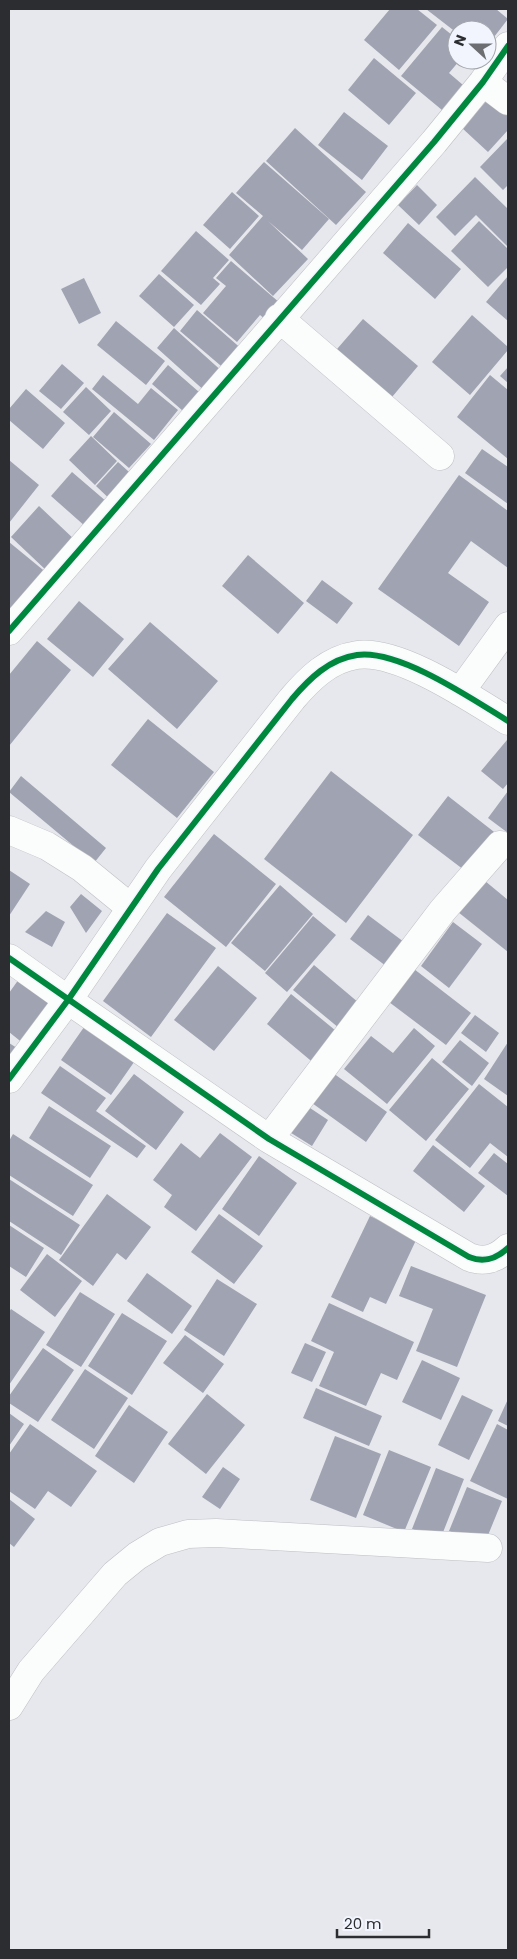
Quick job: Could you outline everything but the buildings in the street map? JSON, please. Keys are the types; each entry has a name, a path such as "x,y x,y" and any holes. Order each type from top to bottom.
{"street":[{"path":"9,631 279,318 434,142 483,82 508,46"},
{"path":"483,82 508,101"},
{"path":"279,318 440,456"},
{"path":"460,692 508,626"},
{"path":"9,1079 68,1000 158,869 292,699 308,680 323,668 342,659 357,655 373,655 402,663 460,692 508,721"},
{"path":"9,830 47,846 82,868 131,908"},
{"path":"269,1139 443,910 500,845"},
{"path":"9,958 269,1139 469,1257 477,1260 486,1260 502,1254 508,1248"},
{"path":"9,1706 31,1671 114,1574 137,1556 160,1542 188,1534 216,1533 488,1548"}],"cycle path":[{"path":"9,631 434,142 483,82 508,46"},
{"path":"9,1079 68,1000 158,869 292,699 320,671 337,661 357,655 374,655 393,660 414,667 435,678 508,721"},
{"path":"9,958 269,1139 469,1257 480,1260 490,1259 508,1248"}]}
